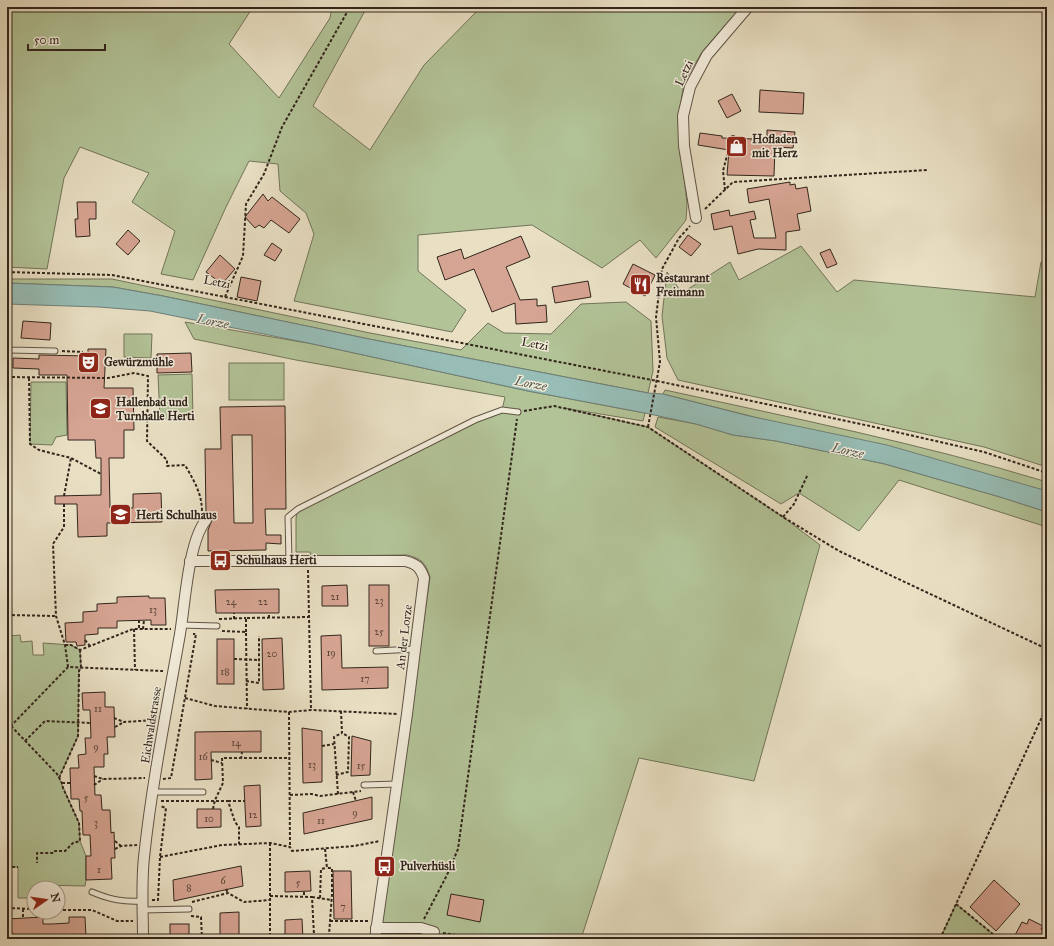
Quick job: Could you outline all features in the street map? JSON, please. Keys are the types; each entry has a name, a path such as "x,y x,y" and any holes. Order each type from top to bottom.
{"street":[{"name":"Letzi","path":"696,218 684,146 683,116 690,87 707,55 748,7"},
{"name":"Eichwaldstrasse","path":"143,939 145,904 144,859 157,792 190,560 204,521"},
{"name":"An der Lorze","path":"190,560 405,561 414,563 421,569 424,578 407,714 375,931"},
{"path":"375,931 422,928 434,932"}],"lane":[{"path":"7,324 7,339"},
{"path":"7,346 9,350 55,351"},
{"path":"289,561 288,517 298,509 475,420 502,410 518,412"},
{"path":"179,629 216,629"},
{"path":"376,651 415,649"},
{"path":"364,785 397,784"},
{"path":"157,792 202,792"},
{"path":"92,892 111,900 189,909"}],"path":[{"path":"225,297 243,256 246,204 264,174 282,127 350,7"},
{"path":"726,190 723,170 732,136 736,136 737,139"},
{"path":"648,427 660,362 656,317 662,269 679,238 696,218 733,182 927,170"},
{"name":"Letzi","path":"7,272 112,275 657,381 870,426 984,452 1047,474"},
{"path":"55,351 83,352"},
{"path":"7,377 108,378 134,373 148,376 147,441 166,460 167,466 185,465 196,484 202,500 204,521"},
{"path":"29,378 30,444 39,450 71,458 101,474"},
{"path":"422,928 424,919 447,876 458,849 518,412 554,406 648,427 783,518 839,551 1047,649"},
{"path":"64,496 71,458"},
{"path":"783,518 794,504 808,474"},
{"path":"64,504 64,527 53,544 56,616 65,645 68,667"},
{"path":"307,561 311,710"},
{"path":"7,606 12,615"},
{"path":"234,613 234,619"},
{"path":"269,613 269,618"},
{"path":"7,615 56,616"},
{"path":"246,709 246,618 309,617"},
{"path":"139,620 139,629"},
{"path":"143,629 144,620"},
{"path":"80,650 134,629 179,629 196,634 171,778 163,779 157,792 160,801 159,806 166,808 160,857 158,900 145,904"},
{"path":"134,629 135,670"},
{"path":"216,629 246,632"},
{"path":"192,631 200,631"},
{"path":"246,681 259,683 261,667 259,636"},
{"path":"85,640 90,646"},
{"path":"65,645 71,645 80,650"},
{"path":"59,778 78,736 79,671 81,667 80,650"},
{"path":"234,659 260,660"},
{"path":"7,730 68,667 168,671"},
{"path":"185,698 214,706 246,709 288,712 311,710 407,714"},
{"path":"940,939 1047,706"},
{"path":"341,711 342,733"},
{"path":"288,712 290,847"},
{"path":"114,718 124,722 160,720"},
{"path":"25,741 45,721 91,723"},
{"path":"115,727 124,722"},
{"path":"11,726 59,778 79,823 80,841 73,843 65,851 55,851 54,853 37,853 37,863"},
{"path":"338,794 334,737 342,733"},
{"path":"336,775 348,772 350,756 349,737 342,733"},
{"path":"322,746 334,744"},
{"path":"241,759 242,752"},
{"path":"213,809 215,800 223,783 222,758 289,758"},
{"path":"211,760 222,763"},
{"path":"94,776 103,779 150,777"},
{"path":"94,785 103,779"},
{"path":"62,783 70,783"},
{"path":"289,795 312,794 320,796 367,791"},
{"path":"353,792 356,801"},
{"path":"160,801 245,801"},
{"path":"228,801 235,822 239,827 239,844"},
{"path":"160,857 222,845 270,843 290,847 292,851 354,846 389,839"},
{"path":"115,841 121,846"},
{"path":"270,843 270,939"},
{"path":"115,849 121,846 140,844"},
{"path":"325,849 327,868"},
{"path":"7,867 18,867"},
{"path":"320,898 321,869 332,868 333,894 331,900 329,935"},
{"path":"226,889 228,893 244,902 270,900"},
{"path":"304,892 304,897"},
{"path":"191,902 228,893"},
{"path":"270,896 312,897 331,900"},
{"path":"312,897 314,935"},
{"path":"956,904 999,939"},
{"path":"7,913 7,909 23,909 24,918"},
{"path":"66,910 92,910 116,921 137,921"},
{"path":"186,916 201,917 202,939"},
{"path":"330,921 375,931"},
{"path":"303,935 329,935 375,931"},
{"path":"434,932 481,939"}],"green space":[{"path":"7,7 253,7 229,44 279,98 330,18 332,7 367,7 313,106 370,150 424,65 481,7 741,7 702,52 684,83 678,119 687,204 686,220 656,258 640,240 602,268 532,225 418,235 418,271 466,310 452,332 294,301 314,234 306,213 280,191 278,164 249,161 226,207 193,280 161,274 175,231 132,202 149,173 80,147 64,178 47,269 7,267"},
{"path":"801,246 837,292 854,280 1035,297 1041,262 1047,261 1047,467 984,447 678,380 667,358 662,316 667,272 682,293 730,262 739,280"},
{"path":"7,279 112,279 370,333 461,350 488,323 504,333 551,334 581,304 626,302 651,321 653,371 648,393 369,339 113,287 7,283"},
{"path":"185,322 313,344 528,391 645,413 643,421 564,408 648,427 783,517 820,545 754,781 639,758 581,939 382,939 389,933 403,928 381,923 430,577 420,560 407,555 311,556 310,552 296,552 296,518 298,509 475,420 502,410 505,397 296,360 194,339"},
{"path":"124,334 152,334 151,358 124,357"},
{"path":"229,363 284,363 284,400 229,400"},
{"path":"192,374 193,418 160,419 158,375"},
{"path":"31,382 66,382 67,435 56,437 52,445 30,444"},
{"path":"665,390 857,432 1000,468 1047,482 1047,491 663,394"},
{"path":"658,417 696,424 733,435 776,441 885,464 1047,512 1047,527 899,480 859,531 799,493 781,504 655,427"},
{"path":"7,624 9,636 20,635 21,642 32,641 33,655 44,655 43,643 71,645 80,650 81,667 79,671 78,736 59,778 79,823 80,841 86,856 85,886 66,886 66,880 26,880 26,898 18,898 18,867 7,867"},
{"path":"956,904 998,938 999,939 940,939"}],"water":[{"name":"Lorze","path":"7,283 113,287 369,339 648,393 663,394 749,416 887,445 1047,491 1047,512 885,464 776,441 733,435 696,424 645,413 528,391 313,344 150,311 99,307 7,304"}],"building":[{"path":"760,90 804,93 803,114 759,112"},
{"path":"732,94 741,111 727,118 718,101"},
{"path":"767,130 795,132 793,148 775,147 774,176 727,175 729,150 698,145 700,133 722,136 722,138 755,139 757,144 757,139 767,140"},
{"path":"790,182 790,185 795,184 796,189 807,187 811,211 797,214 800,230 786,232 786,250 758,249 738,254 732,226 714,230 711,214 729,210 730,216 754,211 756,219 750,220 754,238 776,238 769,199 749,203 747,189"},
{"path":"263,194 268,201 272,197 300,219 289,233 271,220 264,228 259,225 255,228 245,217"},
{"path":"77,202 96,202 96,219 89,219 90,236 76,237 75,219 78,219"},
{"path":"128,230 140,241 128,255 116,244"},
{"path":"688,235 701,244 691,256 679,247"},
{"path":"521,236 530,257 506,267 520,300 537,299 537,306 546,305 547,322 516,324 515,303 492,312 474,269 445,280 437,257 461,249 464,259"},
{"path":"272,243 282,250 275,261 264,255"},
{"path":"830,249 837,264 827,268 820,253"},
{"path":"220,255 235,269 222,284 206,272"},
{"path":"633,264 655,275 645,296 623,284"},
{"path":"241,277 261,281 257,301 237,297"},
{"path":"588,281 591,297 555,303 552,287"},
{"path":"23,321 51,323 50,340 21,338"},
{"path":"88,349 106,349 104,388 133,388 134,430 124,430 124,458 109,458 110,508 133,508 133,494 161,493 162,522 107,523 107,536 78,537 77,504 55,504 55,496 101,495 101,458 96,458 95,440 68,440 67,375 39,375 39,369 13,368 13,358 39,359 39,355 88,356"},
{"path":"191,353 192,372 157,373 157,354"},
{"path":"285,406 286,509 265,509 266,535 281,535 281,544 266,543 266,550 208,551 208,530 212,520 210,515 206,514 205,449 221,449 220,407","holes":["232,435 252,435 253,523 234,523"]},
{"path":"347,585 348,606 322,606 322,586"},
{"path":"369,585 389,585 389,646 369,646"},
{"path":"279,589 279,613 216,613 215,590"},
{"path":"149,596 149,598 165,598 166,625 151,625 151,620 117,621 117,628 98,628 98,634 85,635 85,645 77,646 76,642 66,642 65,623 83,622 83,612 97,611 97,604 117,603 117,597"},
{"path":"341,635 342,668 388,667 388,688 322,690 321,636"},
{"path":"282,638 284,689 263,690 262,639"},
{"path":"217,639 234,639 234,684 217,684"},
{"path":"105,692 105,707 114,707 115,737 107,737 108,754 104,754 104,767 94,767 95,795 101,795 102,810 110,810 111,833 114,832 115,858 111,858 112,879 86,880 86,856 91,856 90,835 83,835 82,811 80,811 79,799 71,799 70,768 79,768 78,755 86,754 85,738 91,738 90,710 83,710 82,693"},
{"path":"302,728 322,731 322,782 303,783"},
{"path":"261,731 261,752 211,752 212,779 195,780 195,732"},
{"path":"352,736 371,741 370,775 351,776"},
{"path":"260,785 261,826 246,827 244,786"},
{"path":"372,797 372,819 304,834 303,813"},
{"path":"197,809 221,809 221,827 197,828"},
{"path":"241,866 243,886 174,901 173,880"},
{"path":"310,871 311,891 285,892 285,872"},
{"path":"333,871 351,871 352,919 334,919"},
{"path":"994,880 1020,904 996,931 970,907"},
{"path":"451,894 484,900 480,922 447,915"},
{"path":"239,912 239,939 220,939 220,913"},
{"path":"69,917 85,917 86,937 70,939 14,938 14,934 7,934 7,919 26,918 26,920 43,920 43,924 52,924 69,923"},
{"path":"302,919 303,939 285,939 285,920"},
{"path":"1029,919 1043,926 1041,929 1047,932 1047,939 1013,939 1022,922 1027,924"},
{"path":"170,924 189,924 189,939 170,939"}],"place":[{"name":"Hofladen mit Herz","path":"736,146"},
{"name":"Restaurant Freimann","path":"640,285"},
{"name":"Gewürzmühle","path":"89,362"},
{"name":"Hallenbad und Turnhalle Herti","path":"101,409"},
{"name":"Herti Schulhaus","path":"120,515"},
{"name":"Schulhaus Herti","path":"221,560"},
{"name":"Pulverhüsli","path":"384,866"}]}
